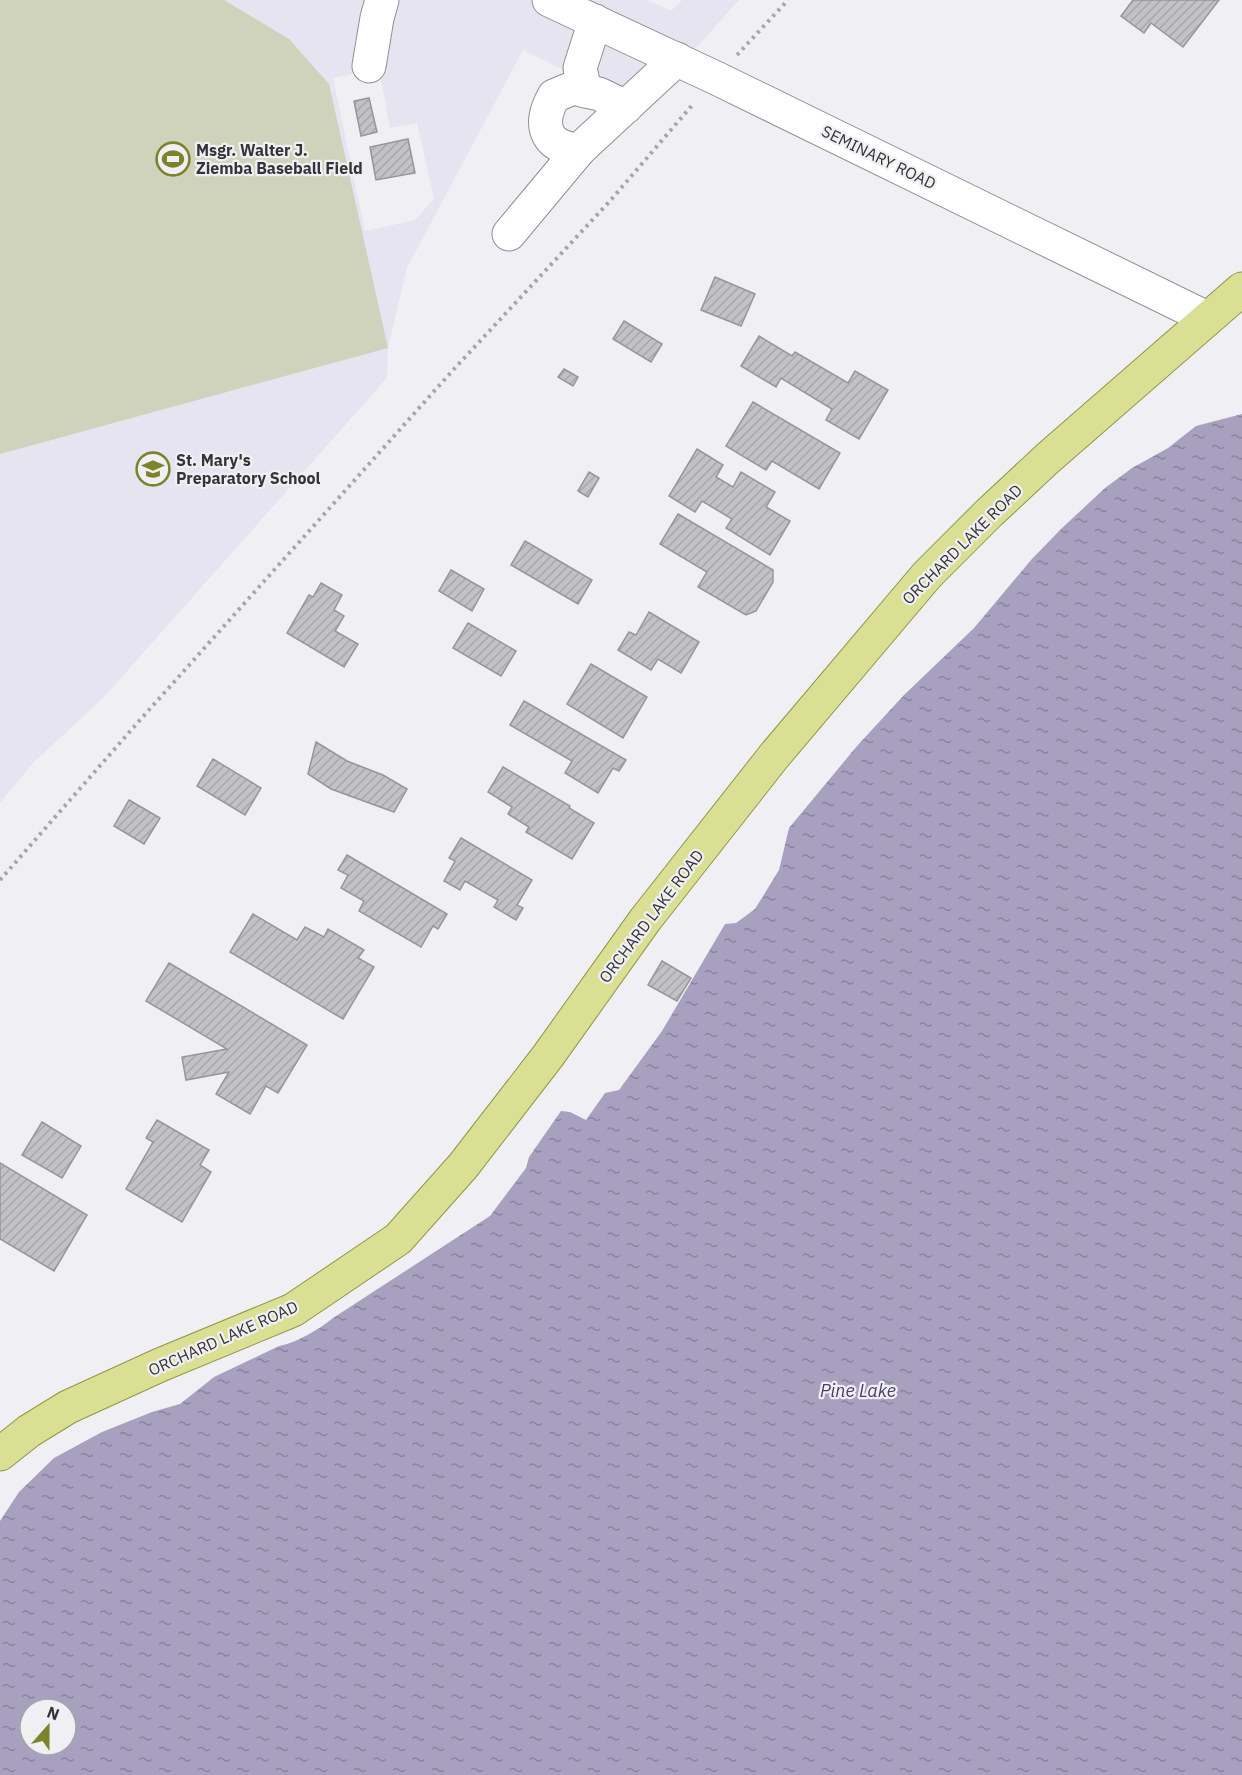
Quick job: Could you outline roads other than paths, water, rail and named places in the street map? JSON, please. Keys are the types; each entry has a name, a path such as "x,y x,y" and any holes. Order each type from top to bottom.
{"main road":[{"name":"ORCHARD LAKE ROAD","path":"0,1454 29,1431 68,1407 169,1361 293,1310 398,1239 463,1166 548,1056 645,920 774,756 927,575 1048,458 1242,289"}],"street":[{"path":"369,66 382,0"},
{"name":"SEMINARY ROAD","path":"549,0 677,59 1207,318"},
{"path":"585,91 580,68 596,21"},
{"path":"509,234 579,150 677,59"},
{"path":"579,150 556,144 549,135 544,115 554,96 573,88 599,94 626,107"}],"water":[{"name":"Pine Lake","path":"1242,414 1242,1775 0,1775 0,1521 19,1492 54,1458 102,1432 152,1412 180,1404 214,1377 308,1335 490,1216 526,1168 529,1157 561,1111 570,1112 586,1120 605,1093 619,1090 662,1031 725,924 736,923 755,909 779,870 789,828 857,746 904,695 974,628 1031,560 1061,529 1105,488 1132,468 1168,448 1196,426"}],"place":[{"name":"Msgr. Walter J. Ziemba Baseball Field","path":"173,159"},
{"name":"St. Mary's Preparatory School","path":"153,469"}]}
